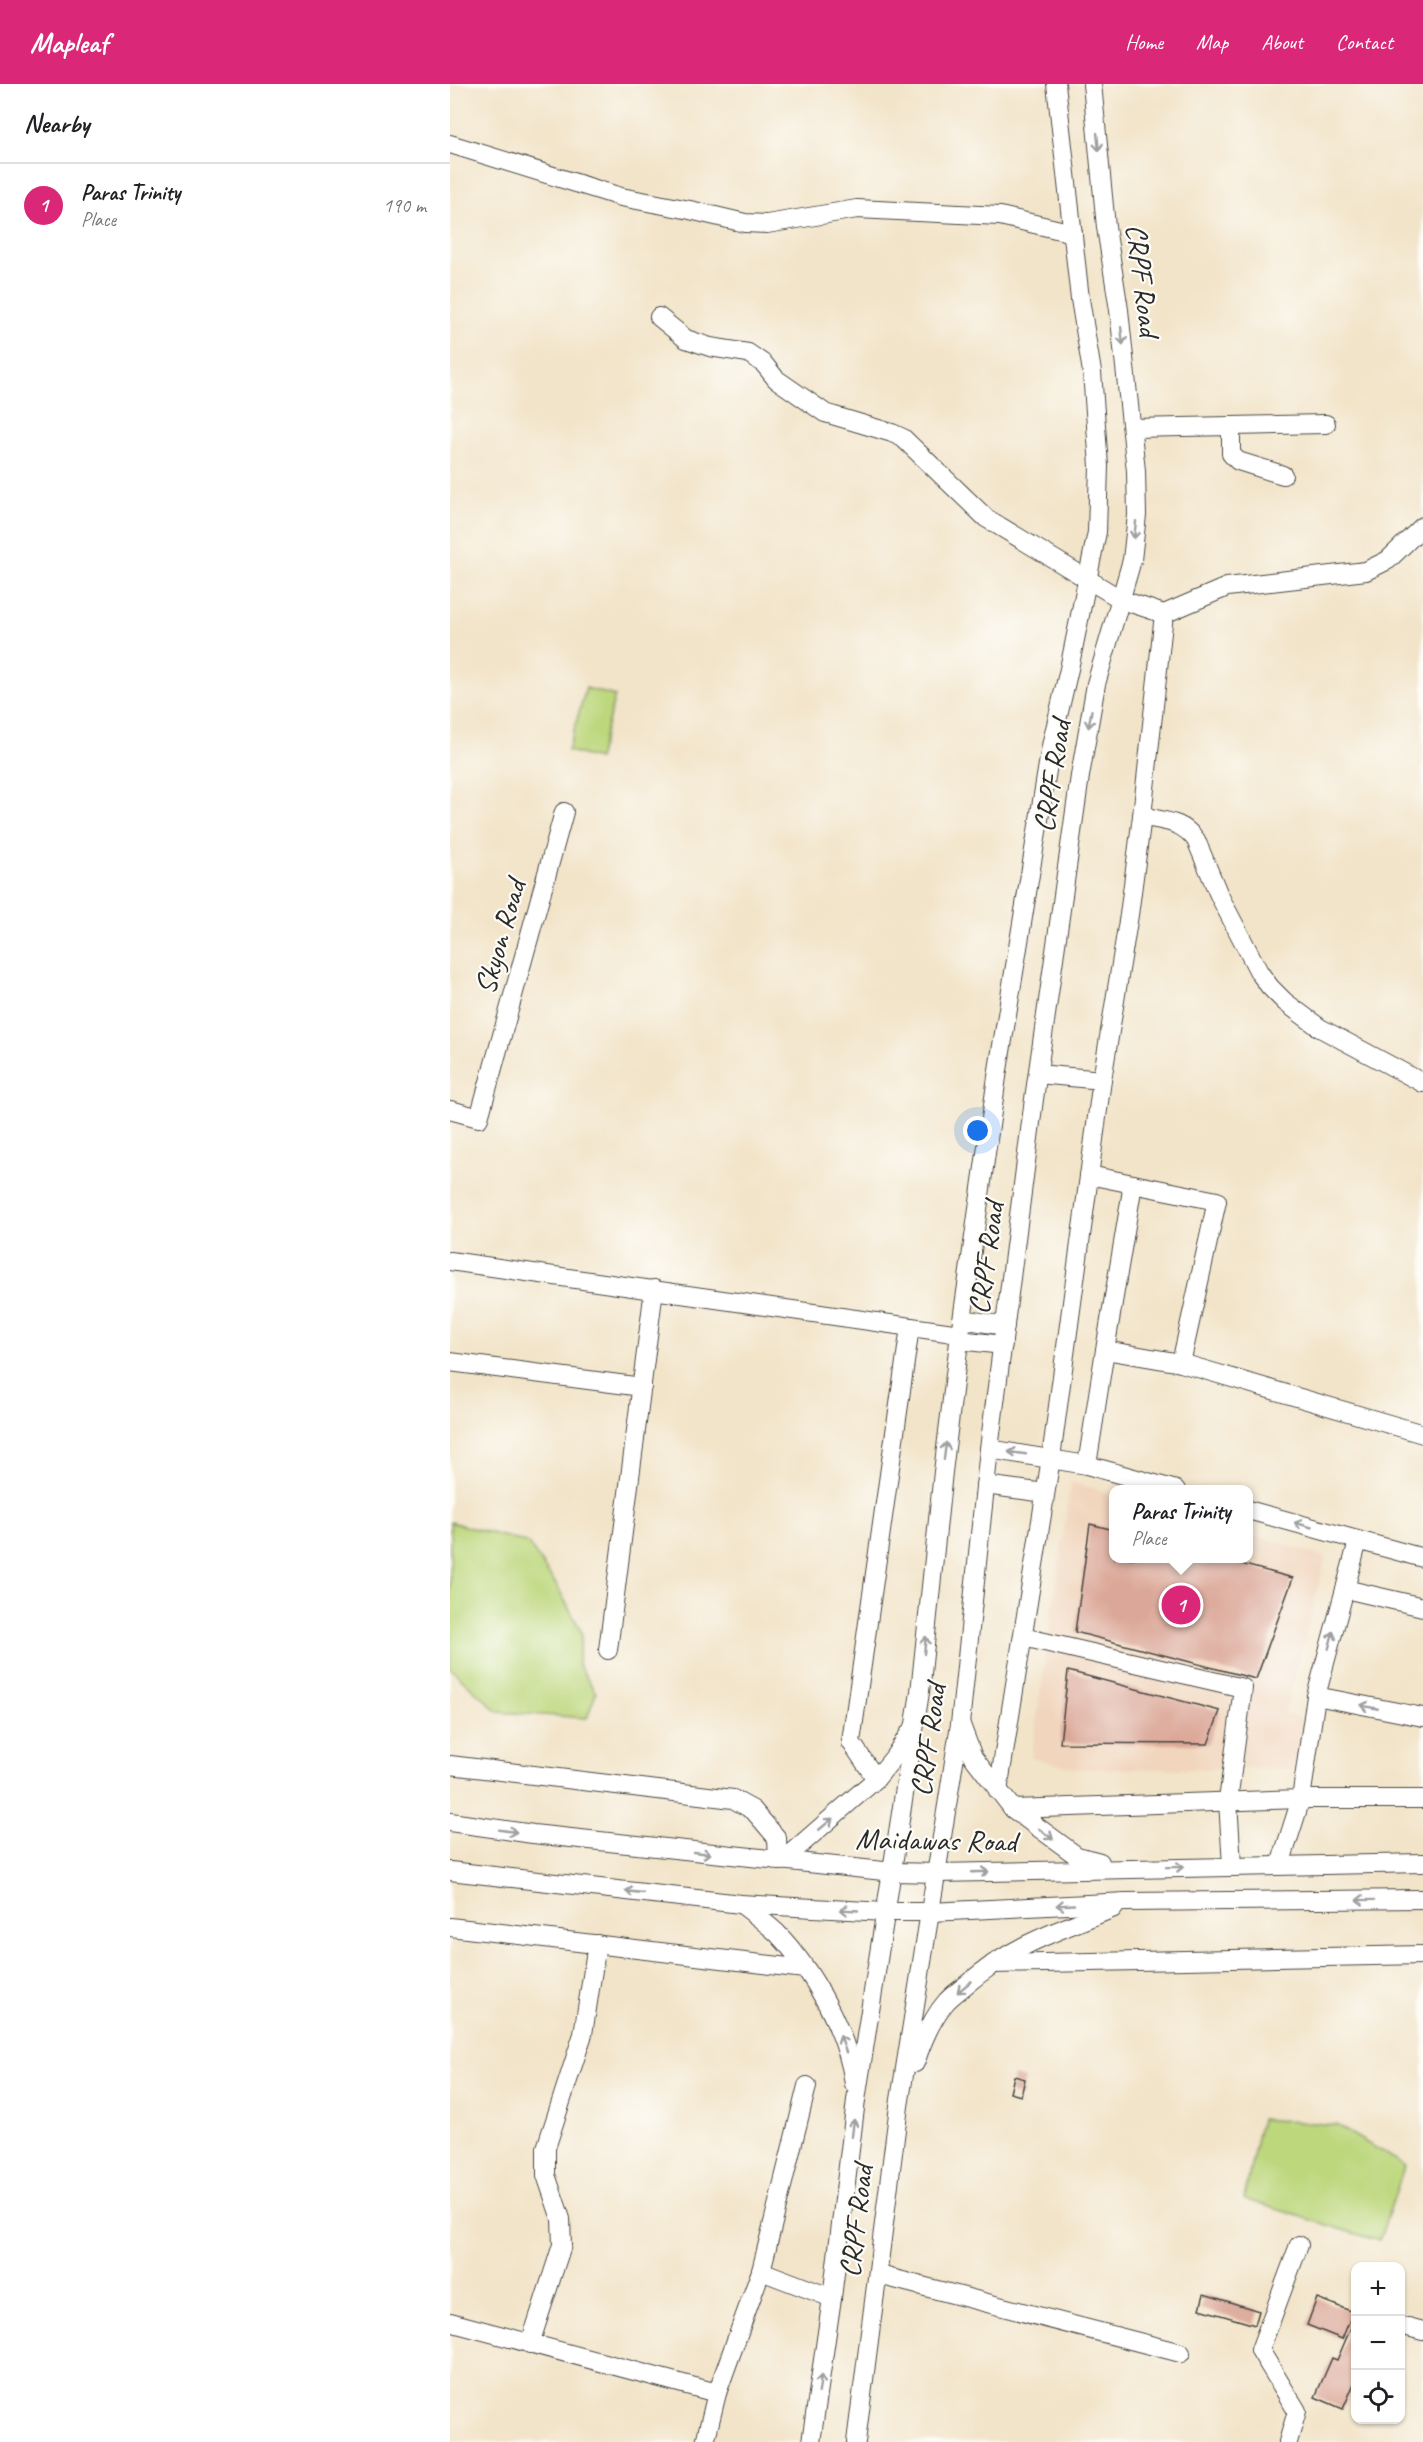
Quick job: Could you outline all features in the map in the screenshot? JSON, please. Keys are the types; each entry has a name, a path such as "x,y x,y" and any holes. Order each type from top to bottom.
{"street":[{"path":"811,2442 832,2298 856,2100 915,1724 960,1331 1030,865 1051,746 1070,669 1097,532 1099,466 1092,372 1080,299 1056,84"},
{"name":"CRPF Road","path":"856,2442 899,2106 960,1724 989,1449 1080,776 1096,684 1132,560 1137,515 1132,428 1119,310 1106,227 1092,84"},
{"path":"450,144 621,197 745,223 767,224 857,209 1000,216 1073,233"},
{"path":"659,317 686,339 710,347 748,353 764,364 784,385 825,413 903,438 986,518 1122,600 1164,614 1227,587 1366,572 1388,560 1423,526"},
{"path":"1132,428 1326,424"},
{"path":"1231,426 1231,454 1238,461 1283,475"},
{"path":"998,1791 1051,1458 1102,1080 1129,915 1164,614"},
{"name":"Skyon Road","path":"450,1110 479,1118 564,812"},
{"path":"1142,816 1176,823 1191,833 1219,895 1259,972 1285,1002 1338,1039 1423,1083"},
{"path":"1038,1074 1102,1080"},
{"path":"1089,1175 1217,1201 1181,1363"},
{"path":"1088,1464 1133,1184"},
{"path":"450,1261 910,1327 960,1331 1005,1326"},
{"path":"608,1650 654,1289"},
{"path":"876,1779 851,1742 910,1327"},
{"path":"960,1331 1003,1345"},
{"path":"1105,1350 1181,1363 1423,1434"},
{"path":"450,1362 642,1387"},
{"path":"989,1449 1088,1464 1159,1485"},
{"path":"985,1485 1045,1493"},
{"path":"1253,1511 1423,1558"},
{"path":"1280,1865 1301,1799 1316,1696 1358,1541"},
{"path":"1345,1589 1423,1607"},
{"path":"1023,1637 1243,1688 1228,1802 1232,1866"},
{"path":"1316,1696 1423,1718"},
{"path":"780,1861 876,1779 894,1757 915,1724"},
{"path":"960,1724 972,1757 1013,1809 1077,1857 1131,1868"},
{"path":"450,1765 733,1799 753,1810 777,1838 780,1861"},
{"path":"1013,1809 1301,1799 1423,1799"},
{"name":"Maidawas Road","path":"450,1822 533,1834 893,1872 1423,1863"},
{"path":"450,1871 741,1904 885,1912 931,1912 1126,1902 1423,1899"},
{"path":"899,2106 924,2037 946,2002 993,1964 1016,1949 1058,1929 1126,1902"},
{"path":"741,1904 776,1933 820,1991 839,2031 853,2070 856,2100"},
{"path":"450,1926 805,1969"},
{"path":"530,2344 562,2245 561,2219 546,2175 546,2148 583,2034 597,1944"},
{"path":"993,1964 1423,1955"},
{"path":"705,2442 717,2392 761,2271 807,2086"},
{"path":"1288,2442 1297,2411 1260,2350 1299,2245"},
{"path":"761,2271 832,2298"},
{"path":"879,2275 1180,2353"},
{"path":"450,2322 717,2392"}],"shaded area":[{"path":"1071,1482 1109,1493 1109,1563 1253,1563 1253,1535 1326,1557 1285,1714 1304,1719 1294,1769 1078,1769 1031,1758"}],"green space":[{"path":"586,688 615,696 598,759 568,751"},
{"path":"450,1522 528,1543 557,1586 582,1633 578,1664 596,1693 587,1718 498,1712 450,1668"},
{"path":"1261,2119 1336,2125 1405,2165 1379,2241 1244,2199"}],"building":[{"path":"1090,1524 1109,1529 1109,1563 1238,1563 1293,1578 1256,1679 1075,1632"},
{"path":"1068,1671 1220,1711 1208,1744 1060,1743"},
{"path":"1014,2076 1025,2079 1021,2096 1010,2093"},
{"path":"1204,2294 1259,2311 1255,2325 1200,2309"},
{"path":"1317,2298 1351,2311 1342,2339 1307,2325"},
{"path":"1351,2328 1351,2391 1343,2409 1315,2397 1332,2358 1337,2360"}],"place":[{"name":"Paras Trinity","path":"1181,1605"}]}
